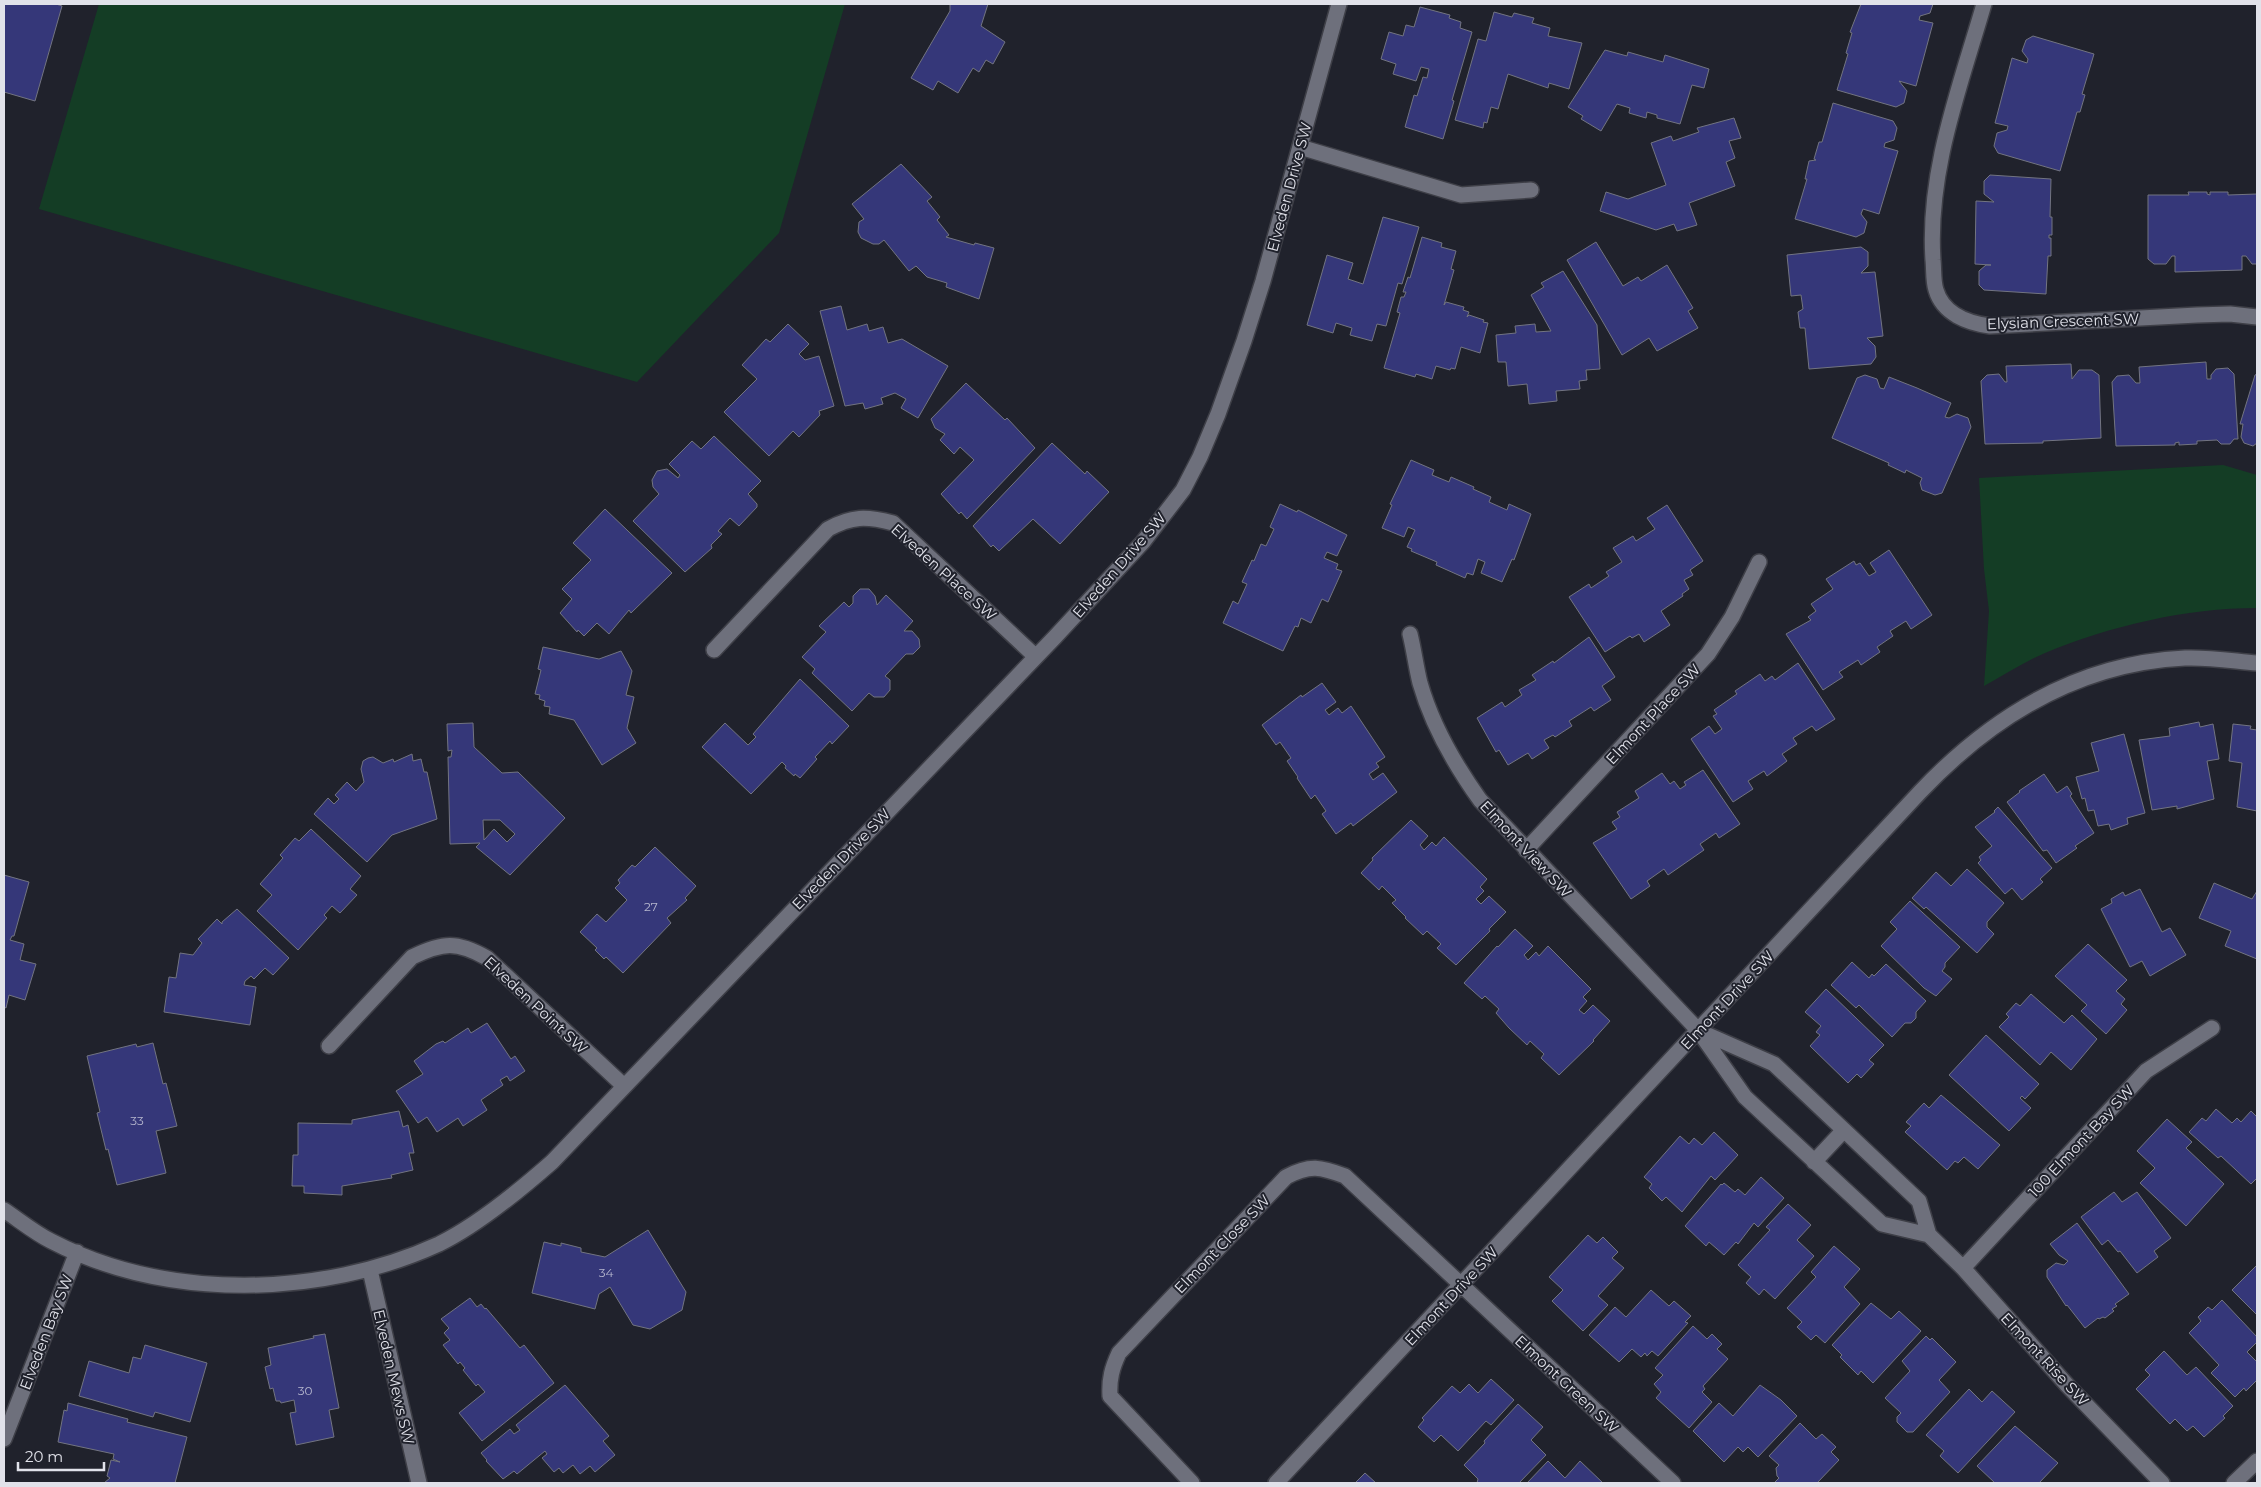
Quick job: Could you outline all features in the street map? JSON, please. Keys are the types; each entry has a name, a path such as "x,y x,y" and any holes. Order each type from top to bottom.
{"street":[{"name":"Elveden Drive SW","path":"4,1210 50,1240 77,1252 143,1275 243,1286 323,1278 370,1270 440,1243 489,1212 552,1162 1143,542 1183,490 1200,457 1218,414 1244,341 1339,4"},
{"name":"Elysian Crescent SW","path":"1984,4 1948,129 1939,164 1933,202 1932,244 1936,290 1949,310 1960,319 1974,324 1990,326 2197,315 2230,314 2257,317"},
{"path":"1300,147 1461,195 1531,190"},
{"name":"Elveden Place SW","path":"714,650 828,529 845,520 860,518 879,519 893,524 1035,656"},
{"name":"Elmont Place SW","path":"1526,850 1708,654 1732,617 1758,562"},
{"name":"Elmont View SW","path":"1410,634 1420,684 1446,744 1463,775 1480,800 1698,1030"},
{"name":"Elmont Drive SW","path":"1276,1483 1950,761 2001,721 2039,697 2094,676 2138,665 2184,658 2210,658 2257,663"},
{"name":"Elveden Point SW","path":"329,1046 412,957 429,948 454,945 469,947 487,958 624,1086"},
{"name":"100 Elmont Bay SW","path":"1963,1268 2146,1071 2212,1028"},
{"path":"1698,1030 1745,1097 1882,1224 1929,1235"},
{"name":"Elmont Rise SW","path":"1698,1030 1774,1064 1919,1201 1929,1235 1963,1268 2061,1378 2162,1483"},
{"path":"1814,1162 1844,1130"},
{"name":"Elmont Close SW","path":"1192,1483 1123,1413 1110,1396 1109,1378 1119,1353 1286,1177 1301,1169 1318,1167 1345,1176 1461,1286"},
{"name":"Elveden Bay SW","path":"4,1439 77,1252"},
{"name":"Elveden Mews SW","path":"370,1270 419,1483"},
{"name":"Elmont Green SW","path":"1461,1286 1673,1483"},
{"path":"2234,1483 2257,1461"}],"green space":[{"path":"99,4 845,4 779,233 637,382 39,209"},
{"path":"2223,465 2257,475 2257,608 2203,611 2149,620 2122,627 2045,653 1984,686 1989,611 1984,569 1979,478"}],"building":[{"path":"4,4 56,4 62,6 35,101 4,92"},
{"path":"950,4 988,4 981,26 1005,42 993,64 986,60 979,72 973,68 958,93 938,81 933,90 911,78 950,11"},
{"path":"1861,4 1933,4 1930,13 1920,16 1919,20 1933,23 1916,86 1899,81 1907,91 1904,103 1896,107 1837,90 1848,54 1846,53 1852,33 1850,32"},
{"path":"1420,7 1450,15 1449,18 1461,22 1460,28 1472,32 1452,100 1454,101 1443,139 1405,127 1414,95 1417,96 1423,77 1427,78 1429,69 1421,67 1416,81 1393,74 1396,64 1381,59 1389,32 1403,36 1406,25 1414,27"},
{"path":"1494,12 1512,17 1514,13 1534,18 1532,23 1550,28 1548,36 1582,43 1569,89 1549,83 1548,88 1508,74 1498,109 1491,107 1487,123 1484,122 1483,128 1455,120 1478,39 1486,41"},
{"path":"2033,36 2094,54 2082,94 2085,95 2080,112 2077,112 2060,171 1998,153 1994,146 1997,133 2007,130 2008,126 1995,123 2012,58 2027,63 2028,59 2022,51 2026,40"},
{"path":"1605,50 1627,56 1628,52 1663,62 1665,55 1709,69 1704,88 1692,85 1680,124 1657,118 1657,115 1647,112 1646,118 1629,113 1630,108 1617,104 1601,131 1581,119 1583,116 1568,107"},
{"path":"1833,103 1893,121 1897,128 1894,140 1885,143 1884,147 1898,151 1879,214 1863,209 1861,214 1867,222 1864,233 1856,237 1795,219 1807,179 1805,179 1809,161 1816,160 1814,159 1819,142 1822,142"},
{"path":"1734,118 1741,138 1729,141 1735,158 1726,162 1735,186 1689,203 1697,225 1677,231 1674,224 1656,230 1600,211 1606,192 1628,199 1666,185 1651,143 1671,136 1673,141 1699,132 1697,128"},
{"path":"901,164 932,197 927,201 940,217 937,220 949,235 946,237 974,245 975,243 994,248 979,299 946,287 947,283 927,277 916,266 909,271 884,240 879,244 873,244 861,238 858,232 859,222 864,219 852,204"},
{"path":"1990,175 2051,179 2050,217 2052,217 2052,235 2049,235 2049,238 2051,238 2051,256 2048,256 2046,294 1984,290 1979,285 1979,271 1986,265 1991,265 1975,264 1976,201 1994,202 1984,194 1984,181"},
{"path":"2188,192 2207,192 2210,195 2210,192 2228,192 2228,195 2257,194 2257,264 2252,264 2246,256 2242,256 2242,270 2175,272 2175,256 2172,256 2166,264 2154,264 2148,259 2148,195 2189,195"},
{"path":"1383,217 1419,227 1402,284 1398,283 1386,326 1377,324 1372,341 1350,335 1352,328 1336,323 1333,333 1307,325 1327,255 1353,263 1348,279 1363,284"},
{"path":"1422,237 1442,243 1441,247 1456,251 1451,269 1454,270 1444,305 1446,302 1464,307 1463,310 1469,312 1467,317 1469,315 1488,323 1480,353 1461,347 1455,369 1451,368 1450,370 1436,366 1432,379 1416,374 1415,377 1384,368 1400,313 1397,312 1401,297 1404,297 1406,292 1403,292 1408,277 1410,278"},
{"path":"1596,242 1623,286 1638,277 1641,281 1667,265 1693,308 1688,311 1698,328 1657,351 1649,338 1622,355 1567,260"},
{"path":"1861,247 1868,252 1868,266 1861,273 1875,272 1883,336 1867,338 1875,346 1876,357 1871,364 1809,369 1805,328 1800,328 1798,312 1803,309 1801,295 1791,296 1787,255"},
{"path":"1563,271 1597,325 1600,369 1586,370 1587,380 1579,381 1580,389 1556,391 1557,401 1529,404 1527,384 1508,386 1506,362 1498,362 1496,335 1516,333 1515,326 1535,324 1536,332 1551,331 1531,295 1544,287 1541,283"},
{"path":"841,306 847,330 867,324 869,331 883,327 888,343 902,339 948,366 918,418 901,408 906,399 895,393 881,398 883,404 865,409 863,403 845,406 820,311"},
{"path":"788,324 809,344 799,354 805,360 819,356 834,406 819,411 820,415 799,437 793,431 769,456 724,412 757,379 742,365 766,339 770,342"},
{"path":"2206,362 2207,379 2211,379 2211,375 2216,369 2228,368 2234,374 2238,439 2234,439 2230,444 2221,444 2217,440 2197,441 2197,444 2179,445 2179,442 2175,443 2175,445 2116,446 2112,382 2117,376 2129,375 2136,383 2140,383 2139,367"},
{"path":"2071,364 2072,379 2079,370 2092,370 2099,375 2101,438 2043,441 2043,443 1985,444 1981,381 1987,375 1999,374 2007,382 2006,366"},
{"path":"2257,374 2257,443 2253,446 2244,443 2241,437 2243,424 2240,424 2255,375"},
{"path":"1865,375 1877,379 1880,388 1884,389 1889,377 1917,388 1951,403 1945,417 1949,418 1957,414 1968,418 1971,427 1942,493 1935,495 1922,490 1920,483 1922,478 1906,470 1905,473 1888,465 1889,463 1832,438 1857,378"},
{"path":"966,383 1005,420 1007,418 1035,448 967,519 961,512 959,514 941,494 974,460 960,447 954,454 940,440 945,434 935,428 931,419"},
{"path":"714,436 761,481 748,494 757,504 757,507 739,526 730,518 718,531 722,534 711,545 712,548 685,572 633,521 659,494 653,487 652,480 657,471 667,469 678,478 680,475 669,464 692,441 701,449"},
{"path":"1052,443 1085,474 1087,471 1109,492 1060,544 1033,519 999,551 993,545 991,547 973,526"},
{"path":"1411,460 1434,470 1432,475 1449,482 1451,477 1474,487 1473,489 1491,497 1489,502 1507,510 1509,504 1531,514 1514,560 1512,559 1502,582 1481,573 1485,562 1478,559 1473,575 1467,573 1465,578 1436,565 1437,562 1411,551 1412,549 1407,547 1415,530 1408,527 1404,537 1382,528 1392,505 1390,504"},
{"path":"1280,504 1297,512 1298,510 1347,535 1337,556 1327,552 1324,558 1338,564 1336,569 1342,571 1328,602 1322,599 1311,623 1301,618 1298,627 1295,626 1283,651 1223,623 1233,601 1238,604 1247,584 1242,582 1252,560 1254,561 1261,544 1266,546 1274,529 1270,527"},
{"path":"1667,505 1703,561 1690,570 1693,575 1684,580 1689,589 1682,594 1683,596 1661,611 1670,625 1644,642 1639,634 1632,638 1630,636 1605,652 1569,597 1589,584 1591,588 1609,576 1606,572 1622,562 1613,548 1633,536 1636,541 1655,529 1647,518"},
{"path":"605,509 672,573 631,613 629,610 609,634 597,623 584,636 578,630 577,632 560,613 572,599 562,589 591,560 573,543"},
{"path":"1889,550 1932,615 1911,629 1906,621 1890,631 1893,636 1877,647 1880,652 1861,665 1858,660 1839,672 1843,677 1823,690 1786,634 1811,620 1808,617 1816,611 1811,604 1833,589 1826,579 1854,561 1856,565 1860,563 1869,576 1876,572 1870,563"},
{"path":"860,589 869,589 875,596 877,605 886,595 913,621 904,631 912,631 919,639 920,647 913,654 906,654 885,676 890,680 890,690 884,697 874,697 869,693 852,711 812,673 815,669 802,657 826,632 819,626 844,602 849,607 853,603 853,596"},
{"path":"1589,637 1615,677 1602,686 1611,700 1594,711 1591,707 1569,721 1572,726 1555,737 1553,735 1544,740 1549,748 1532,759 1528,753 1508,765 1499,750 1496,752 1477,718 1502,702 1505,707 1522,695 1519,690 1536,680 1532,675 1553,661 1554,663"},
{"path":"543,647 599,659 621,651 632,671 626,695 634,697 627,728 636,743 602,765 574,720 549,714 550,707 544,706 545,701 539,699 540,695 535,694 541,670 538,669"},
{"path":"1798,663 1835,719 1816,731 1812,726 1793,738 1797,744 1782,754 1787,761 1767,776 1764,771 1748,781 1753,789 1733,802 1691,739 1709,726 1715,734 1722,729 1713,716 1717,714 1714,710 1737,694 1735,691 1760,674 1765,681 1772,676 1775,680"},
{"path":"800,679 849,726 832,744 830,741 815,757 817,759 800,778 795,774 794,776 785,768 786,766 782,762 751,794 702,747 725,723 748,745 756,737 753,734"},
{"path":"1322,683 1336,702 1325,710 1329,715 1338,708 1342,713 1351,706 1385,757 1376,763 1379,767 1369,774 1373,780 1383,773 1397,792 1353,826 1351,823 1336,834 1322,814 1326,811 1315,795 1311,799 1297,778 1287,761 1291,758 1280,742 1276,745 1262,725 1301,695 1302,697"},
{"path":"2199,722 2200,727 2213,724 2219,759 2207,761 2214,799 2177,809 2177,806 2152,810 2139,740 2170,736 2169,728"},
{"path":"473,723 474,747 502,773 518,772 565,818 510,875 476,847 480,843 450,844 448,757 451,757 452,750 448,751 447,724","holes":["483,820 500,820 515,834 507,842 494,829 484,840"]},
{"path":"2233,724 2251,726 2250,729 2257,730 2257,811 2237,807 2242,763 2229,761"},
{"path":"2124,734 2145,813 2127,818 2128,824 2111,830 2109,824 2098,826 2094,810 2088,811 2085,798 2082,799 2076,777 2099,771 2091,743"},
{"path":"412,754 413,761 421,759 424,772 427,772 437,819 392,835 367,862 314,814 328,798 334,804 339,799 335,795 347,782 356,791 364,782 361,769 363,761 373,757 383,763 393,759 394,762"},
{"path":"1703,770 1740,824 1719,838 1716,833 1700,844 1704,850 1668,875 1664,869 1647,881 1650,886 1631,899 1593,843 1617,829 1612,822 1620,817 1617,812 1639,798 1635,791 1662,773 1670,784 1674,781 1680,789 1686,785 1684,782"},
{"path":"2044,774 2057,793 2067,786 2072,794 2070,796 2094,833 2075,846 2077,848 2056,863 2047,850 2043,851 2007,802 2019,791"},
{"path":"1998,807 2052,868 2040,879 2043,882 2022,900 2012,888 2005,894 1978,863 1981,860 1979,857 1992,846 1975,827 1995,812"},
{"path":"1411,820 1428,836 1420,845 1424,850 1432,842 1436,846 1444,837 1487,879 1480,887 1484,891 1476,899 1481,904 1489,896 1506,912 1456,965 1437,948 1441,944 1427,931 1423,935 1405,918 1392,903 1396,900 1382,886 1379,890 1361,873 1373,860 1372,858"},
{"path":"311,829 361,876 350,889 357,895 340,913 332,906 324,915 327,918 298,950 257,911 272,895 260,884 283,858 280,855 295,838 299,841"},
{"path":"655,847 696,886 685,898 687,900 667,918 671,923 623,973 606,957 604,959 595,950 597,948 580,932 597,914 606,922 627,900 615,888 620,883 618,880 632,865 635,867"},
{"path":"1967,869 2004,903 1987,922 1987,927 1994,934 1977,953 1926,907 1924,909 1912,898 1936,872 1951,886"},
{"path":"4,875 29,882 14,936 10,940 24,944 20,960 36,964 25,1000 9,995 6,1008 4,1007"},
{"path":"2214,883 2252,899 2257,891 2257,959 2225,946 2231,931 2199,918"},
{"path":"2140,889 2162,932 2170,928 2186,955 2150,976 2142,961 2130,967 2101,909 2112,903 2111,899 2123,892 2125,896"},
{"path":"1910,901 1960,947 1945,963 1942,971 1952,979 1936,996 1924,988 1881,946 1897,929 1890,922"},
{"path":"237,909 289,958 273,975 265,968 254,979 251,976 245,981 244,985 256,987 250,1025 164,1012 169,977 176,978 180,953 193,955 202,943 198,939 217,919 222,924"},
{"path":"1515,929 1533,946 1524,955 1528,960 1536,952 1539,956 1548,946 1591,989 1583,997 1587,1001 1579,1010 1584,1014 1593,1005 1610,1021 1594,1041 1559,1075 1541,1058 1544,1054 1530,1041 1527,1045 1509,1028 1496,1013 1499,1009 1485,996 1482,999 1464,983"},
{"path":"2088,944 2127,980 2116,991 2125,999 2121,1004 2127,1010 2106,1034 2081,1011 2087,1005 2055,976"},
{"path":"1852,962 1869,978 1872,974 1874,976 1886,964 1926,1001 1916,1012 1916,1018 1911,1023 1905,1023 1892,1037 1859,1005 1856,1008 1831,985"},
{"path":"1826,989 1884,1045 1869,1060 1874,1064 1861,1078 1857,1074 1848,1083 1810,1046 1820,1035 1816,1032 1821,1026 1805,1012"},
{"path":"2031,994 2064,1023 2072,1015 2097,1039 2071,1070 2051,1052 2040,1065 1999,1027 2009,1017 2006,1014 2016,1003 2020,1006"},
{"path":"487,1023 511,1059 515,1056 525,1071 510,1081 507,1076 500,1080 503,1085 481,1100 487,1110 463,1126 458,1118 437,1132 427,1117 418,1123 396,1091 423,1074 414,1061 436,1044 443,1041 445,1043 468,1028 471,1033"},
{"path":"1986,1035 2039,1084 2025,1099 2022,1096 2020,1098 2031,1108 2009,1131 1949,1075"},
{"path":"153,1043 163,1084 166,1083 177,1126 156,1131 166,1173 117,1185 97,1113 100,1112 87,1056 136,1044 137,1047"},
{"path":"1941,1095 2000,1145 1978,1169 1964,1157 1958,1163 1955,1161 1947,1170 1905,1132 1911,1126 1906,1122 1924,1103 1929,1108"},
{"path":"2216,1109 2232,1123 2237,1118 2241,1122 2251,1111 2257,1117 2257,1178 2251,1184 2221,1156 2218,1158 2189,1132 2202,1118 2206,1121"},
{"path":"399,1111 403,1127 408,1125 414,1153 409,1153 413,1170 391,1175 392,1178 342,1186 342,1195 304,1193 304,1186 292,1186 293,1155 298,1155 298,1123 352,1124 352,1120"},
{"path":"2167,1119 2192,1142 2186,1148 2224,1184 2186,1226 2140,1183 2155,1168 2137,1151"},
{"path":"1714,1132 1738,1155 1715,1180 1711,1176 1682,1212 1666,1197 1662,1201 1649,1188 1652,1184 1644,1177 1680,1136 1689,1144 1694,1138 1702,1145"},
{"path":"1761,1177 1784,1198 1758,1227 1754,1223 1738,1244 1736,1242 1724,1255 1709,1242 1706,1246 1685,1226 1721,1184 1724,1183 1735,1192 1738,1189 1745,1195"},
{"path":"2114,1192 2122,1202 2137,1192 2171,1238 2154,1251 2158,1257 2137,1273 2120,1251 2118,1252 2108,1240 2102,1245 2081,1217"},
{"path":"1788,1204 1811,1225 1797,1240 1814,1256 1775,1299 1764,1289 1759,1295 1746,1283 1751,1277 1738,1265 1770,1230 1766,1227"},
{"path":"2077,1223 2129,1294 2115,1304 2117,1306 2112,1309 2114,1311 2105,1318 2098,1318 2085,1328 2066,1306 2047,1277 2047,1270 2056,1263 2064,1265 2068,1261 2059,1255 2050,1244"},
{"path":"648,1230 686,1292 682,1310 650,1329 633,1325 610,1287 599,1294 595,1309 532,1293 544,1242 561,1246 561,1243 581,1248 581,1252 605,1257"},
{"path":"1588,1235 1597,1243 1603,1237 1618,1252 1612,1258 1624,1268 1598,1296 1608,1305 1583,1331 1552,1301 1563,1290 1549,1277"},
{"path":"1834,1246 1860,1269 1844,1287 1860,1304 1825,1343 1816,1335 1811,1340 1797,1327 1802,1322 1787,1308 1816,1277 1811,1272"},
{"path":"2257,1265 2257,1315 2232,1290"},
{"path":"1651,1290 1669,1306 1674,1301 1691,1316 1685,1322 1688,1323 1658,1356 1652,1351 1647,1356 1645,1353 1641,1357 1632,1349 1619,1362 1589,1335 1615,1307 1626,1317"},
{"path":"470,1298 477,1307 481,1304 486,1308 520,1348 524,1345 554,1383 482,1441 459,1413 485,1392 478,1384 476,1386 463,1370 465,1368 460,1362 458,1364 443,1345 450,1340 444,1333 449,1328 441,1319"},
{"path":"2222,1300 2257,1337 2257,1342 2247,1352 2257,1362 2257,1380 2246,1391 2244,1388 2235,1397 2211,1373 2219,1365 2189,1333 2201,1321 2198,1317 2208,1307 2212,1310"},
{"path":"1871,1303 1891,1319 1899,1311 1921,1331 1873,1383 1861,1371 1858,1375 1840,1357 1842,1355 1832,1345"},
{"path":"1693,1326 1707,1339 1712,1334 1722,1344 1717,1349 1728,1359 1703,1386 1705,1389 1702,1392 1712,1402 1689,1428 1656,1398 1661,1392 1654,1384 1663,1375 1655,1368"},
{"path":"325,1334 339,1408 329,1410 334,1437 296,1445 290,1413 296,1412 294,1400 281,1403 276,1401 273,1388 270,1389 265,1367 271,1365 268,1348"},
{"path":"1926,1336 1930,1340 1932,1338 1956,1362 1939,1380 1950,1392 1913,1432 1907,1432 1897,1422 1897,1417 1901,1413 1885,1398 1910,1371 1902,1361"},
{"path":"145,1345 207,1363 190,1422 155,1412 153,1417 79,1396 89,1361 129,1373 133,1357 141,1359"},
{"path":"2164,1351 2187,1375 2196,1367 2233,1406 2223,1416 2225,1418 2204,1437 2193,1426 2187,1431 2175,1419 2170,1424 2136,1389 2150,1375 2145,1370"},
{"path":"1491,1379 1514,1400 1491,1425 1486,1421 1458,1451 1441,1435 1434,1442 1418,1427 1424,1420 1422,1418 1452,1386 1460,1393 1469,1384 1478,1393"},
{"path":"565,1385 609,1436 603,1441 615,1455 595,1472 590,1466 580,1474 573,1465 563,1473 559,1468 554,1472 542,1458 547,1454 545,1451 517,1474 514,1471 503,1479 481,1453 510,1429 514,1434 520,1430 516,1425"},
{"path":"1760,1385 1781,1400 1797,1416 1758,1457 1748,1447 1743,1452 1738,1447 1724,1462 1693,1431 1719,1403 1733,1416"},
{"path":"1969,1389 1982,1402 1992,1391 2015,1412 1958,1473 1940,1456 1944,1451 1926,1435"},
{"path":"68,1403 128,1419 127,1422 187,1437 175,1483 104,1483 110,1478 107,1476 111,1460 120,1462 113,1459 114,1454 58,1442 64,1410 67,1411"},
{"path":"1518,1404 1543,1427 1531,1440 1546,1455 1519,1483 1477,1483 1478,1479 1464,1465"},
{"path":"1800,1423 1816,1439 1822,1434 1836,1447 1831,1452 1839,1460 1817,1483 1774,1483 1779,1478 1776,1468 1779,1465 1769,1456"},
{"path":"2015,1426 2058,1463 2039,1483 1995,1483 1977,1466"},
{"path":"1548,1461 1565,1478 1580,1461 1603,1483 1527,1483"},
{"path":"1365,1473 1376,1483 1355,1483"}]}
